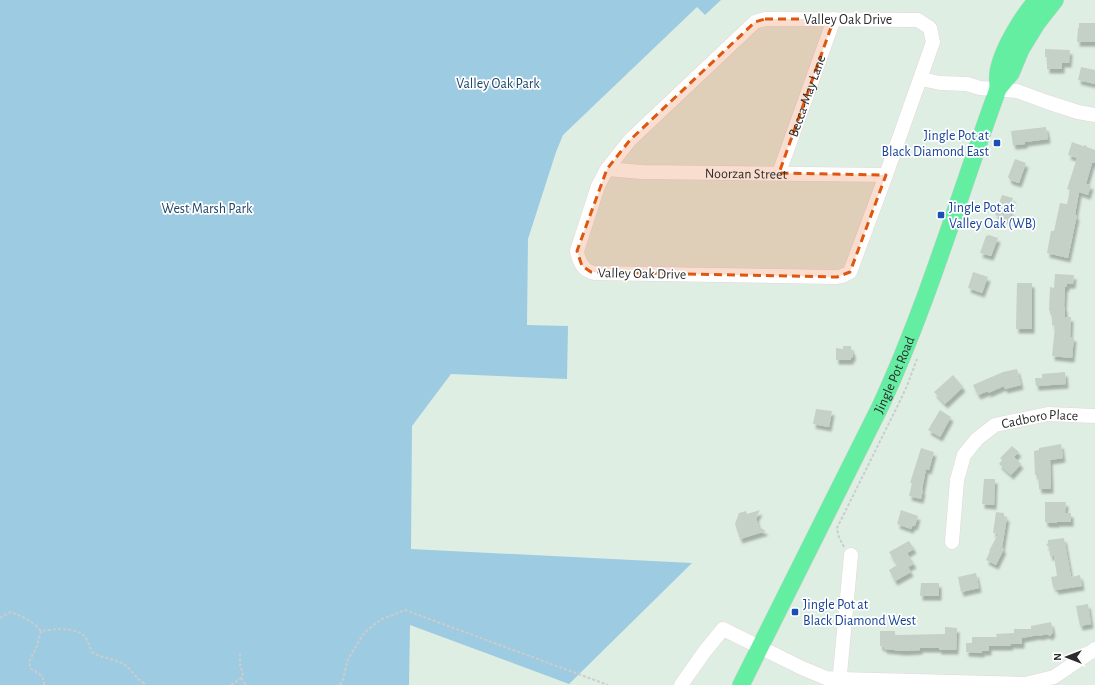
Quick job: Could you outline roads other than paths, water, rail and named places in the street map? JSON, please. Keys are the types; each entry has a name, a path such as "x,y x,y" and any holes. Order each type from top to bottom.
{"main road":[{"name":"Jingle Pot Road","path":"998,90 998,69 1008,46 1025,16 1037,0"},
{"name":"Jingle Pot Road","path":"741,685 897,372 943,248 998,90 1011,73 1021,49 1031,32 1055,0"}],"street":[{"name":"Valley Oak Drive","path":"764,19 918,20 930,28 933,42 920,79 850,272 837,277 595,273 586,270 578,259 578,251 598,186 607,169 630,140 755,22 764,19"},
{"name":"Becca-May Lane","path":"778,173 834,19"},
{"path":"920,79 967,84 980,88 1017,91 1078,112 1095,115"},
{"name":"Noorzan Street","path":"607,169 642,172 886,175"},
{"name":"Cadboro Place","path":"952,542 957,480 964,454 977,439 995,425 1048,414 1095,416"},
{"path":"840,682 851,555"},
{"path":"681,685 722,629 814,673 840,682 1025,684 1054,677 1095,649"}],"place":[{"name":"Jingle Pot at Black Diamond East","path":"997,143"},
{"name":"Jingle Pot at Valley Oak (WB)","path":"941,215"},
{"name":"Jingle Pot at Black Diamond West","path":"795,612"}],"park label":[{"name":"Valley Oak Park","path":"498,83"},
{"name":"West Marsh Park","path":"207,208"}]}
